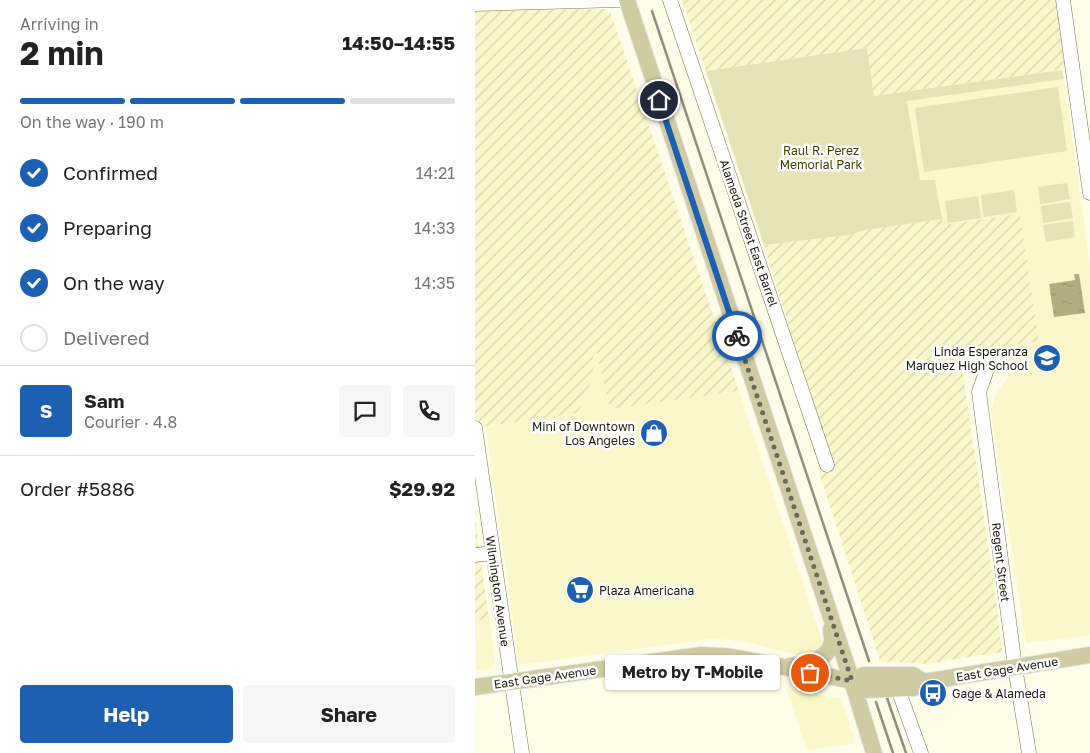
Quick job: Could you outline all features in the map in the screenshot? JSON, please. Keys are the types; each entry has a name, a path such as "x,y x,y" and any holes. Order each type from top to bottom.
{"main road":[{"path":"627,0 830,617 859,683 871,753"},
{"path":"777,666 809,662 819,659 827,652 832,644 830,617"},
{"name":"East Gage Avenue","path":"475,687 701,655 723,656 859,683 890,684 913,675 924,682 1090,655"}],"street":[{"path":"475,4 619,0"},
{"name":"Alameda Street East Barrel","path":"670,0 827,465"},
{"path":"1063,0 1090,193"},
{"name":"Regent Street","path":"986,372 979,392 1015,667 1029,753"},
{"name":"Wilmington Avenue","path":"475,428 522,753"},
{"path":"475,555 493,552"},
{"path":"890,684 921,753"}],"shaded area":[{"path":"682,0 1056,0 1065,69 874,96 867,48 706,71"},
{"path":"606,9 611,14 739,391 610,409 596,350 593,351 593,369 590,385 578,413 475,428 475,11"},
{"name":"Linda Esperanza Marquez High School","path":"1064,79 1090,266 1090,635 1026,643 991,412 996,394 1010,374 1007,363 999,353 990,347 1039,340 1020,214 943,225 935,180 920,181 907,101"},
{"path":"1020,214 1039,341 960,353 1002,652 925,664 880,661 819,472 830,462 764,245 849,235 865,230 942,219 943,225"},
{"path":"596,350 610,409 739,391 821,637 818,651 805,657 738,640 709,639 519,665 486,427 578,413 590,385 593,369 593,351"},
{"path":"475,519 489,618 475,621"},
{"path":"489,618 495,661 490,669 476,671 475,621"},
{"path":"786,688 841,699 855,740 852,744 807,750"}],"green space":[{"name":"Raul R. Perez Memorial Park","path":"867,48 874,96 1062,70 1064,79 907,101 920,180 935,180 942,219 865,230 849,235 764,245 706,71"},
{"path":"1058,87 1067,151 924,172 915,108"},
{"path":"1067,183 1070,199 1040,204 1038,187"},
{"path":"1014,190 1017,212 984,217 981,195"},
{"path":"978,196 981,218 948,223 945,201"},
{"path":"1070,202 1073,218 1043,223 1041,206"},
{"path":"1073,221 1075,237 1046,242 1043,225"}],"water":[{"path":"1074,274 1079,274 1085,313 1054,317 1049,284 1075,280"}],"railway":[{"path":"652,11 869,661"},
{"path":"887,698 906,753"},
{"path":"876,702 893,753"}],"way so far":[{"path":"737,336 852,681 810,673"}],"place":[{"name":"Linda Esperanza Marquez High School","path":"1047,358"},
{"name":"Mini of Downtown Los Angeles","path":"654,433"},
{"name":"Plaza Americana","path":"580,590"},
{"name":"Metro by T-Mobile","path":"810,673"},
{"name":"Gage & Alameda","path":"933,693"}],"route":[{"path":"659,100 737,336"}]}
